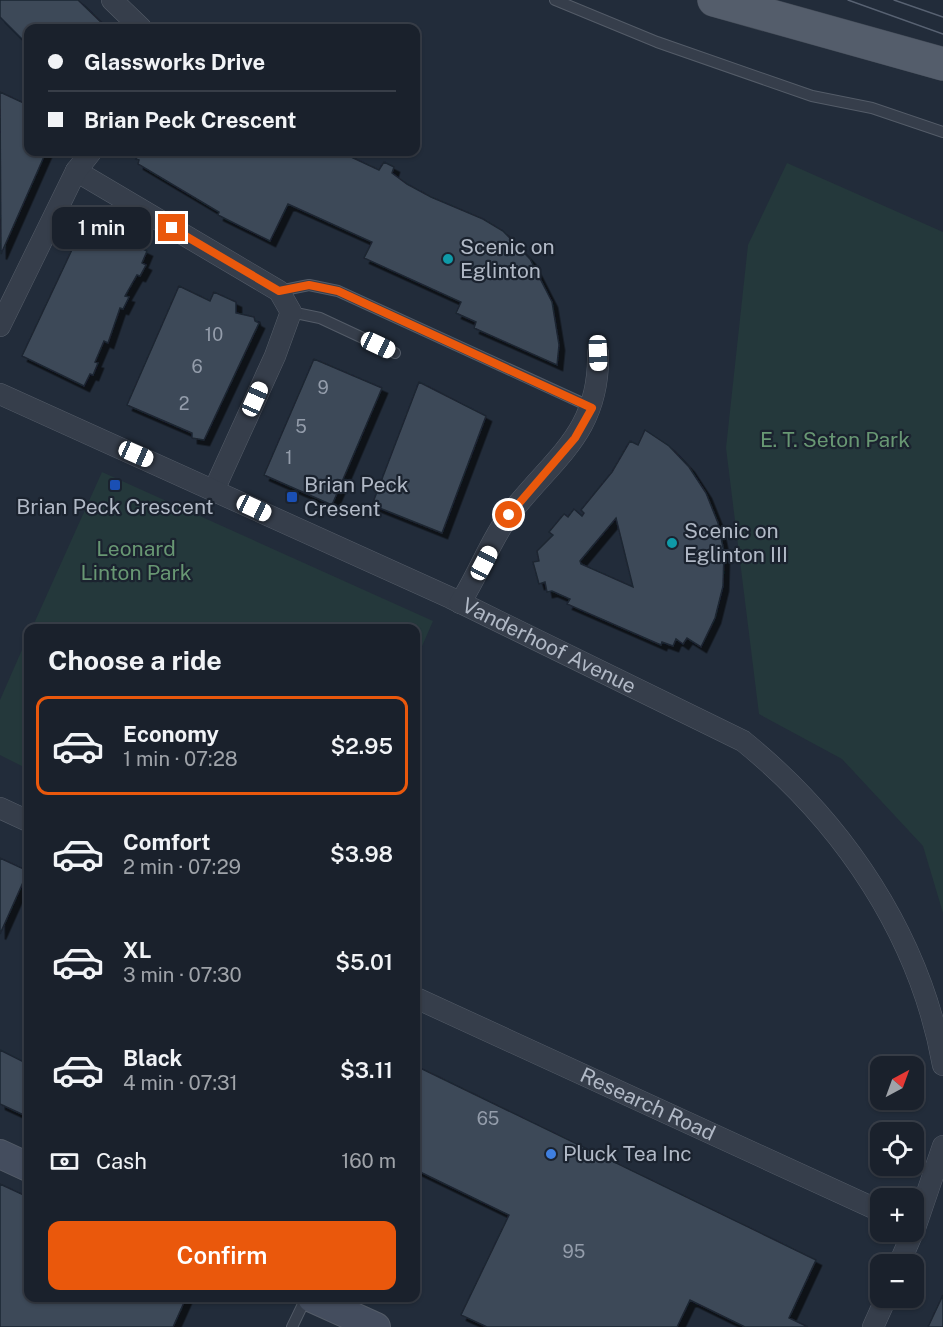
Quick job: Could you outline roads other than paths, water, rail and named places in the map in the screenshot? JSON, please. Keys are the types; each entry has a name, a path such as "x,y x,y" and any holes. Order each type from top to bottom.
{"main road":[{"path":"714,0 943,64"}],"street":[{"path":"112,0 137,24"},
{"path":"0,326 76,171 88,156"},
{"path":"76,171 279,291 291,312 275,356 214,490"},
{"path":"460,603 509,515 575,438 592,408 598,375 598,353"},
{"name":"Vanderhoof Avenue","path":"0,394 460,603 743,741 775,766 825,817 889,912 936,1024 943,1065"},
{"path":"0,808 24,819"},
{"name":"Research Road","path":"420,1000 870,1206"},
{"path":"924,1200 943,1146"},
{"path":"0,1154 24,1165"},
{"path":"321,1302 376,1327"},
{"path":"873,1327 882,1308"}],"lane":[{"path":"555,0 657,42 812,96 872,108 943,132"},
{"path":"279,291 309,285 338,291 592,408"},
{"path":"291,312 320,318 395,352"},
{"path":"292,1327 304,1302"}],"tram line":[{"path":"848,0 943,34"},
{"path":"894,0 943,17"}],"place":[{"name":"Scenic on Eglinton","path":"448,259"},
{"name":"Brian Peck Crescent","path":"115,485"},
{"name":"Brian Peck Cresent","path":"292,497"},
{"name":"Scenic on Eglinton III","path":"672,543"},
{"name":"Pluck Tea Inc","path":"551,1154"}],"park label":[{"name":"E. T. Seton Park","path":"835,440"},
{"name":"Leonard Linton Park","path":"136,561"}]}
